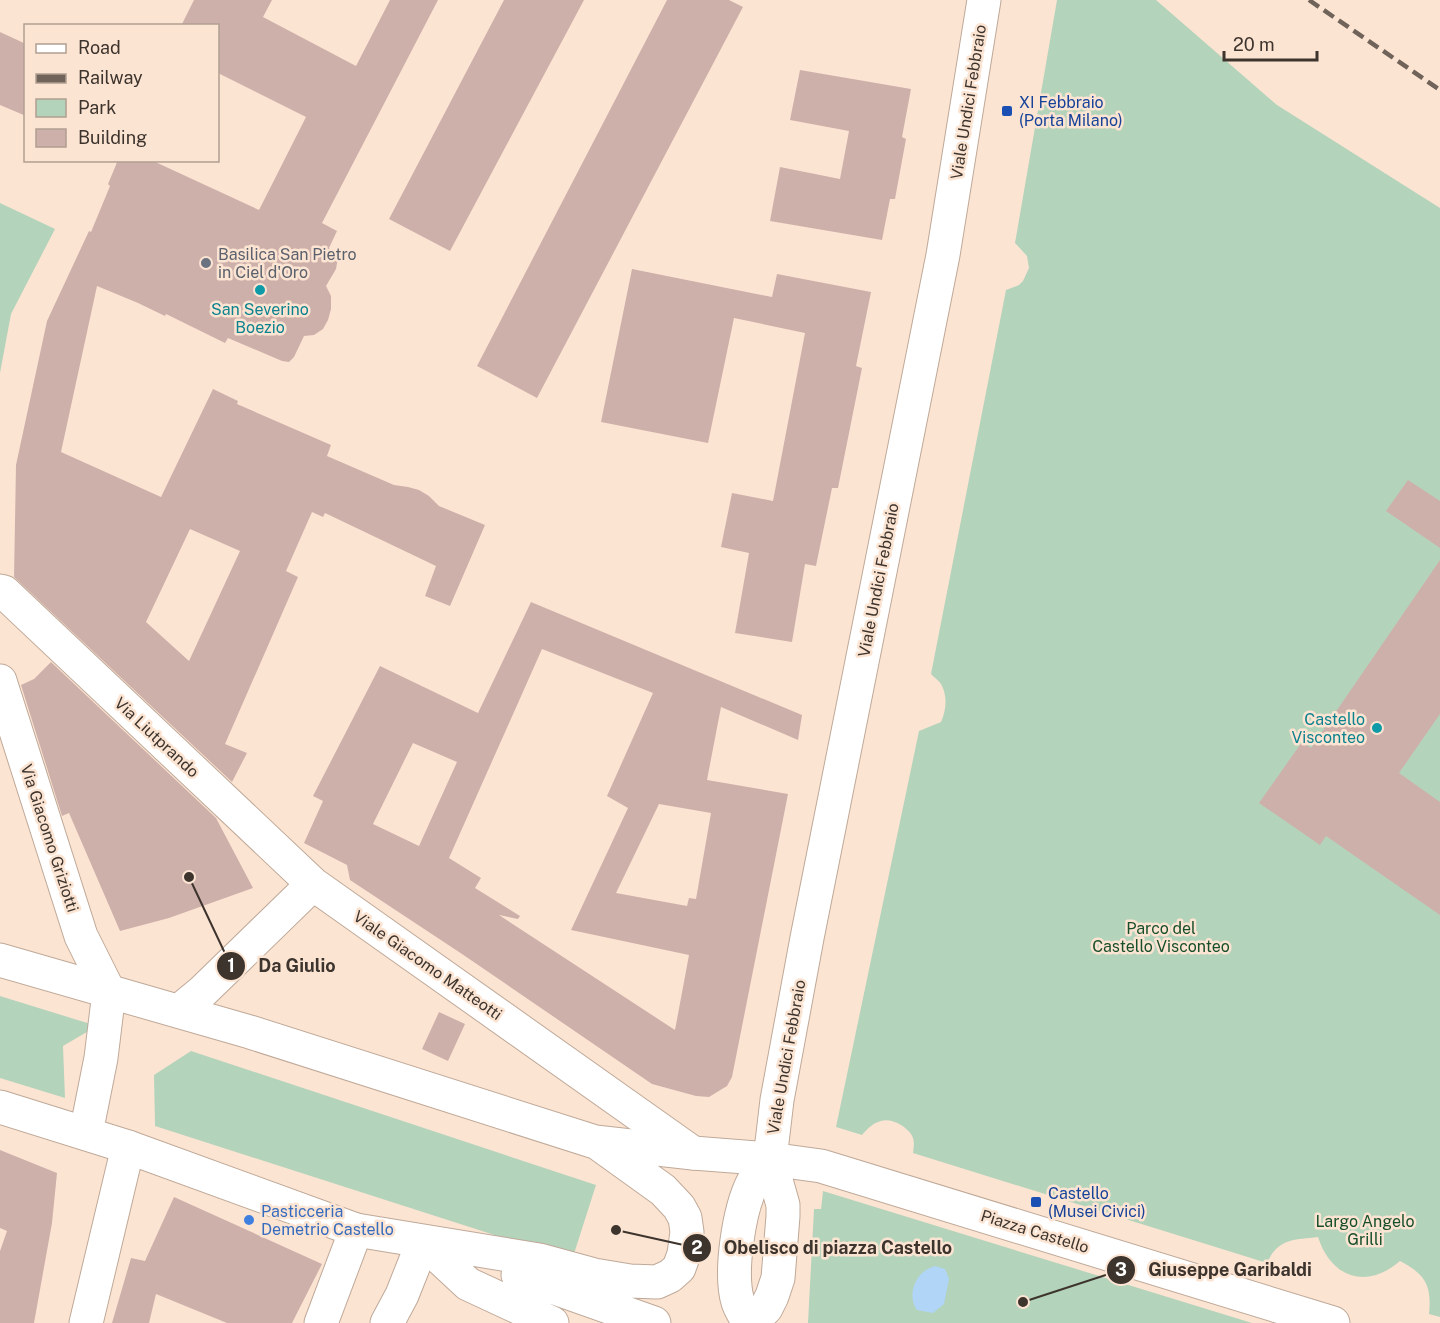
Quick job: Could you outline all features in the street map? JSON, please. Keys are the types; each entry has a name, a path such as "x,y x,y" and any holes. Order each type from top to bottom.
{"street":[{"name":"Viale Undici Febbraio","path":"770,1159 777,1100 807,938 943,255 984,0"},
{"name":"Via Liutprando","path":"0,591 4,592 314,884"},
{"name":"Via Giacomo Griziotti","path":"0,681 81,936 109,992"},
{"path":"179,1011 202,992 314,884"},
{"name":"Viale Giacomo Matteotti","path":"314,884 693,1153"},
{"path":"0,960 262,1036 595,1142 770,1159"},
{"path":"86,1133 101,1058 109,992"},
{"path":"0,1107 128,1146 356,1230 539,1260 594,1275 630,1281 657,1282 670,1276 679,1268 686,1247 687,1232 682,1212 663,1190 595,1142"},
{"path":"86,1323 128,1146"},
{"path":"770,1159 783,1205 778,1278 766,1308 750,1323 738,1303 736,1290 735,1266 740,1220 754,1182 770,1159"},
{"name":"Piazza Castello","path":"770,1159 821,1166 1333,1323"},
{"path":"321,1323 356,1230"},
{"path":"387,1323 402,1295 423,1242"},
{"path":"423,1242 468,1284 552,1323"},
{"path":"423,1242 654,1323"}],"green space":[{"name":"Parco del Castello Visconteo","path":"1057,0 1156,0 1277,105 1440,208 1440,1317 1429,1314 1428,1288 1421,1276 1400,1261 1388,1270 1375,1275 1363,1277 1352,1275 1341,1270 1332,1262 1318,1237 1294,1240 1282,1245 1271,1255 1267,1263 913,1153 914,1141 911,1134 894,1122 885,1120 878,1122 862,1135 836,1127 919,731 941,722 945,708 943,689 931,674 1006,290 1019,285 1029,268 1027,256 1015,243"},
{"path":"0,203 55,229 11,314 0,373"},
{"path":"0,996 97,1026 63,1046 65,1098 0,1078"},
{"path":"191,1051 596,1185 572,1260 155,1126 154,1075"},
{"path":"823,1191 1252,1323 808,1323 814,1209 821,1209"}],"water":[{"path":"935,1266 945,1269 949,1279 944,1304 933,1313 917,1310 912,1294 915,1283 927,1269"}],"building":[{"path":"194,0 272,0 263,17 356,66 390,0 438,0 322,223 337,231 329,248 338,258 336,269 326,286 331,296 331,309 323,329 314,335 304,336 294,357 289,362 282,361 228,338 225,343 166,314 165,316 97,286 61,452 161,497 213,389 238,401 237,404 331,445 327,456 394,485 419,490 439,506 485,525 450,606 425,596 436,566 325,513 323,517 312,512 286,571 298,577 225,744 247,753 232,782 14,577 16,465 47,321 89,231 91,232 117,162 155,162 259,210 306,117 219,74 219,24 182,24","holes":["190,529 240,551 189,661 146,622"]},
{"path":"504,0 584,0 450,251 389,219"},
{"path":"667,0 729,0 743,7 537,398 477,366"},
{"path":"0,32 24,43 24,115 0,105"},
{"path":"800,70 911,89 902,137 906,139 895,199 890,199 882,240 770,221 780,167 840,179 849,131 790,120"},
{"path":"632,269 772,297 777,274 871,292 856,366 862,368 838,488 832,488 816,566 805,564 792,642 735,633 749,553 721,547 732,493 773,501 805,333 734,318 708,443 601,422"},
{"path":"1408,480 1440,501 1440,548 1386,511"},
{"name":"Castello Visconteo","path":"1440,560 1440,714 1399,773 1440,802 1440,915 1326,836 1320,845 1259,803 1302,742 1311,748"},
{"path":"531,602 802,715 798,740 721,707 707,780 788,794 732,1077 727,1086 709,1097 696,1096 652,1084 350,880 347,865 304,843 323,801 313,796 380,666 478,713","holes":["542,649 653,693 607,796 628,808 571,930 689,955 675,1030 499,915 518,919 520,916 475,888 481,878 449,858","413,743 457,762 419,846 373,824","659,804 711,813 696,899 689,898 687,906 616,893"]},
{"path":"51,662 216,818 253,888 169,918 120,931 69,813 62,816 21,685 34,679"},
{"path":"439,1012 465,1024 448,1061 422,1049"},
{"path":"0,1150 57,1173 52,1223 34,1323 0,1323 0,1251 7,1231 0,1228"},
{"path":"174,1197 322,1264 292,1323 227,1323 156,1294 149,1323 112,1323 131,1258 145,1261"}],"railway":[{"path":"1309,0 1440,90"}],"place":[{"name":"XI Febbraio (Porta Milano)","path":"1007,111"},
{"name":"Basilica San Pietro in Ciel d'Oro","path":"206,263"},
{"name":"San Severino Boezio","path":"260,290"},
{"name":"Castello Visconteo","path":"1377,728"},
{"name":"Da Giulio","path":"189,877"},
{"name":"Castello (Musei Civici)","path":"1036,1202"},
{"name":"Pasticceria Demetrio Castello","path":"249,1220"},
{"name":"Obelisco di piazza Castello","path":"616,1230"},
{"name":"Giuseppe Garibaldi","path":"1023,1302"}],"park label":[{"name":"Largo Angelo Grilli","path":"1365,1230"}]}
